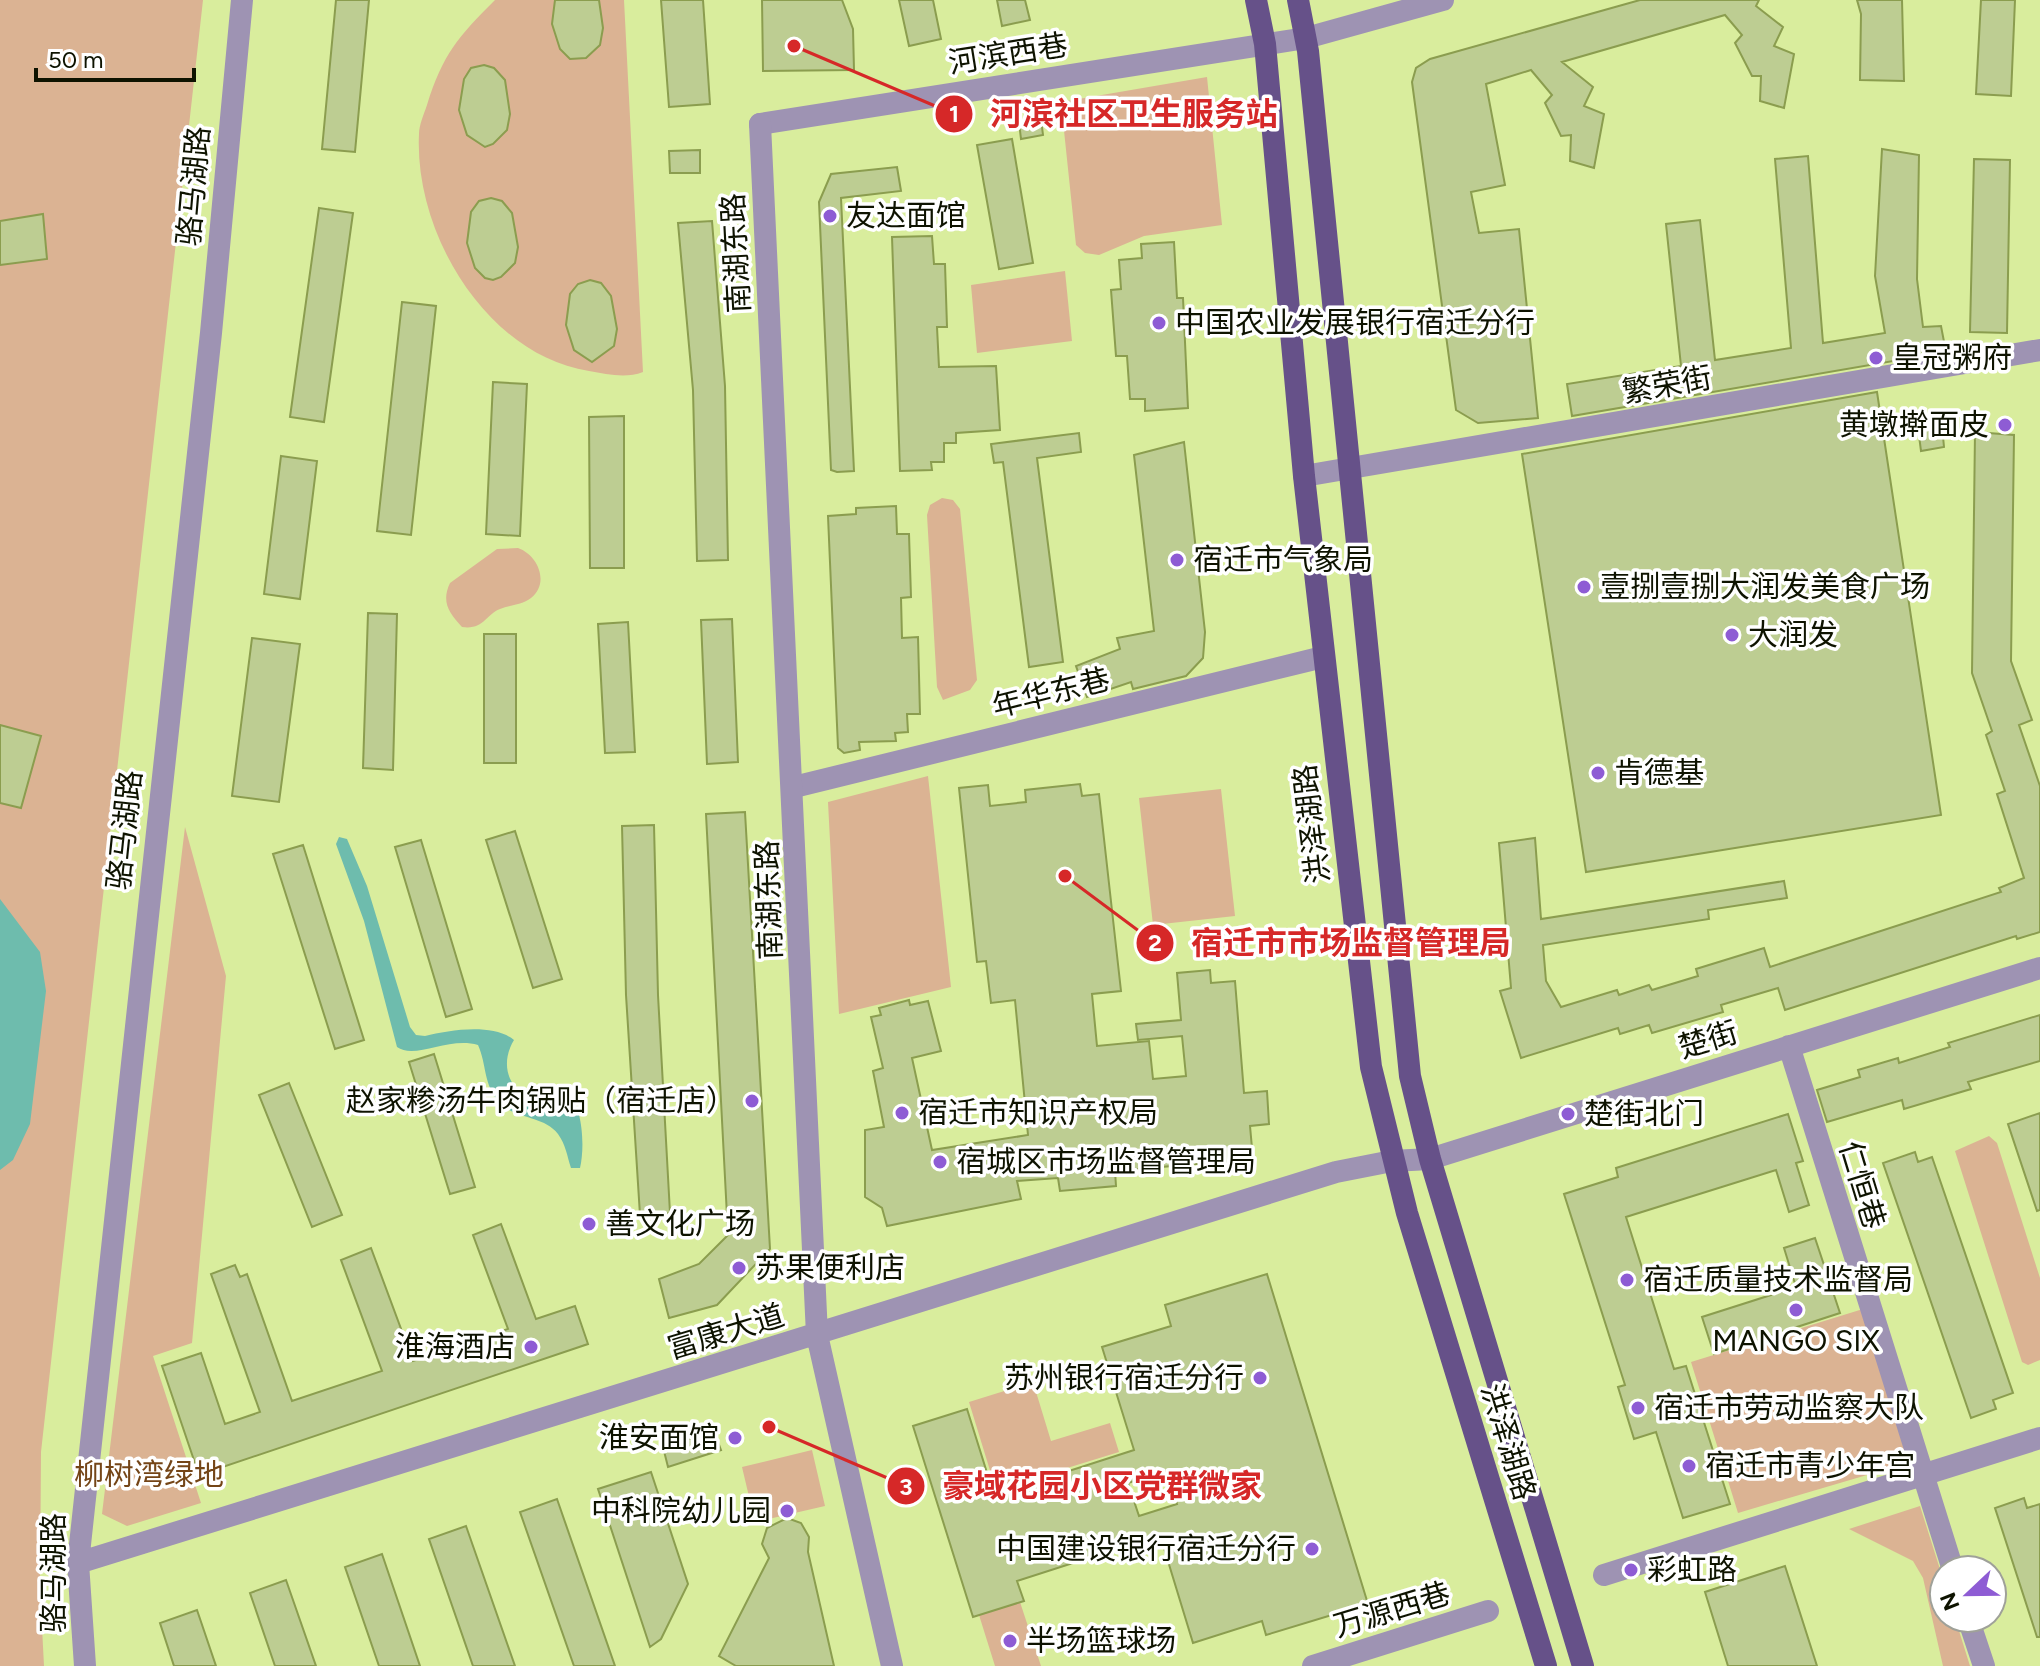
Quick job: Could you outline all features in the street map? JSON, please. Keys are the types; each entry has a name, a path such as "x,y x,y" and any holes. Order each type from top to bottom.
{"main road":[{"name":"洪泽湖路","path":"1256,0 1265,44 1304,476 1371,1067 1392,1161 1546,1666"},
{"name":"洪泽湖路","path":"1298,0 1306,38 1352,470 1410,1076 1430,1159 1583,1666"}],"street":[{"name":"骆马湖路","path":"85,1666 78,1563 209,348 242,0"},
{"name":"河滨西巷","path":"760,124 1306,38 1443,0"},
{"name":"南湖东路","path":"760,124 794,787 817,1335 892,1666"},
{"name":"繁荣街","path":"1304,476 2040,350"},
{"name":"年华东巷","path":"794,787 1323,657"},
{"name":"楚街","path":"1392,1161 1430,1159 2040,968"},
{"name":"仁恒巷","path":"1789,1046 1948,1554"},
{"name":"富康大道","path":"78,1563 1336,1172 1392,1161"},
{"path":"1604,1575 2040,1438"},
{"name":"万源西巷","path":"1313,1666 1488,1611"},
{"path":"1973,1634 1984,1666"}],"green space":[{"path":"0,0 203,0 41,1452 40,1589 44,1666 0,1666"},
{"path":"495,0 624,0 643,372 623,376 589,371 552,360 519,341 489,315 464,284 444,249 429,211 421,172 420,127 446,59 461,36"},
{"path":"1207,77 1222,225 1144,236 1099,255 1085,253 1076,245 1061,102"},
{"path":"1065,271 1072,341 977,353 971,285"},
{"path":"942,498 953,500 960,509 977,680 970,690 943,700 937,687 927,515 930,505"},
{"path":"518,548 536,563 541,577 537,592 524,602 495,612 480,624 462,627 446,602 450,583 497,549"},
{"path":"928,776 951,987 839,1014 828,802"},
{"path":"1221,789 1235,916 1153,925 1139,798"},
{"name":"柳树湾绿地","path":"185,827 226,976 192,1343 153,1356 201,1503 127,1526 102,1514"},
{"path":"1989,1136 1997,1143 2040,1278 2040,1360 2028,1365 2022,1362 1955,1151"},
{"path":"1863,1309 1911,1462 1738,1513 1691,1362"},
{"path":"1033,1382 1051,1441 1110,1423 1119,1452 996,1490 969,1402"},
{"path":"812,1450 825,1506 755,1522 742,1467"},
{"path":"1920,1506 1935,1554 1928,1554 1928,1600 1923,1578 1913,1561 1849,1529"},
{"name":"半场篮球场","path":"1020,1602 1041,1666 995,1666 979,1615"},
{"path":"1936,1634 1960,1634 1970,1666 1943,1666"}],"water":[{"path":"339,837 347,839 367,886 410,1027 416,1035 483,1030 495,1031 514,1040 507,1061 516,1088 533,1098 545,1100 567,1091 572,1098 581,1127 580,1168 571,1168 563,1142 552,1128 513,1112 499,1102 490,1088 478,1045 456,1043 413,1051 397,1047 364,921 336,844"},
{"path":"0,899 40,952 46,991 30,1124 13,1160 0,1170"}],"building":[{"path":"336,0 369,0 355,152 322,149"},
{"path":"555,0 599,0 603,28 600,45 586,58 570,59 560,49 552,24"},
{"path":"661,0 703,0 710,104 669,107"},
{"path":"762,0 842,0 853,29 854,70 763,71"},
{"path":"899,0 933,0 941,39 909,46"},
{"path":"997,0 1025,0 1030,20 1002,26"},
{"path":"1640,0 1759,0 1756,6 1783,27 1774,46 1794,54 1784,108 1760,101 1761,76 1752,76 1735,43 1742,35 1725,15 1562,62 1593,87 1584,106 1604,114 1594,168 1570,161 1571,135 1561,136 1545,103 1552,95 1531,70 1486,84 1505,185 1471,192 1479,233 1519,229 1538,418 1478,423 1456,410 1412,82 1416,68 1430,59"},
{"path":"1857,0 1902,0 1904,81 1860,80 1861,14"},
{"path":"1981,0 2015,0 2011,96 1976,94"},
{"path":"484,65 494,68 505,80 510,114 507,130 493,144 485,147 467,135 459,110 464,79 471,68"},
{"path":"1041,119 1043,135 1021,139 1019,122"},
{"path":"1012,139 1033,263 999,269 977,145"},
{"path":"1882,149 1919,155 1917,279 1923,327 1941,326 1946,352 1572,416 1567,384 1681,366 1666,224 1700,220 1715,360 1791,348 1775,159 1808,156 1823,343 1885,333 1875,276"},
{"path":"700,150 700,173 670,173 669,151"},
{"path":"1974,159 2010,160 2007,333 1970,332"},
{"path":"897,167 901,191 841,198 854,471 837,472 831,470 819,202 831,174"},
{"path":"491,198 502,201 512,213 518,247 515,263 501,277 493,280 485,278 475,268 467,243 471,212 479,201"},
{"path":"319,208 353,213 324,422 290,417"},
{"path":"43,214 47,259 0,265 0,221"},
{"path":"712,221 725,386 728,560 697,561 693,390 678,223"},
{"path":"932,236 934,264 945,264 947,327 937,327 939,367 996,366 1000,430 956,433 956,443 944,443 944,462 931,462 932,470 900,471 892,237"},
{"path":"1174,242 1177,298 1183,298 1188,408 1145,411 1145,399 1130,399 1127,356 1116,356 1111,290 1121,289 1119,260 1142,258 1141,244"},
{"path":"590,280 601,283 611,296 617,329 614,346 592,362 574,350 566,325 570,294 578,284"},
{"path":"402,302 436,306 411,535 377,531"},
{"path":"493,382 527,384 520,536 486,534"},
{"name":"大润发","path":"1877,392 1941,815 1586,872 1522,454"},
{"path":"624,416 624,568 590,568 589,417"},
{"path":"1942,426 1944,447 1921,451 1918,428"},
{"path":"1975,432 2014,435 2011,661 2032,720 2019,725 2040,786 2040,932 2017,939 2016,936 1785,1010 1778,988 1721,1005 1723,1012 1652,1033 1649,1025 1620,1034 1618,1028 1521,1058 1500,991 1511,988 1499,843 1535,838 1541,919 1784,881 1787,898 1708,910 1709,919 1543,945 1546,981 1561,1007 1617,990 1619,995 1649,985 1652,990 1698,976 1696,969 1764,948 1770,967 2001,892 1999,888 2024,878 1997,794 2005,791 1986,735 1992,731 1972,673"},
{"path":"1079,433 1081,452 1037,458 1063,662 1029,667 1003,462 994,463 991,444"},
{"path":"1184,442 1205,632 1203,658 1186,676 1133,689 1131,682 1087,697 1076,666 1120,649 1117,638 1154,631 1134,455"},
{"path":"281,456 317,461 300,599 264,594"},
{"path":"896,506 897,534 909,534 911,597 901,598 902,638 918,637 920,714 907,714 908,732 895,733 896,741 859,742 860,750 844,753 838,748 828,516 856,514 856,508"},
{"path":"368,613 397,614 393,770 363,768"},
{"path":"732,619 738,762 707,764 701,620"},
{"path":"628,622 635,752 605,753 598,624"},
{"path":"484,634 516,634 516,763 484,763"},
{"path":"252,638 300,644 279,802 232,796"},
{"path":"0,725 41,736 21,808 0,803"},
{"path":"1080,784 1082,796 1099,794 1121,991 1092,994 1097,1046 1149,1041 1153,1079 1186,1076 1182,1036 1138,1040 1136,1024 1181,1020 1177,973 1210,970 1211,983 1235,981 1244,1093 1267,1091 1269,1124 1250,1126 1253,1159 1115,1171 1116,1186 1060,1191 1058,1178 1017,1181 1021,1199 887,1226 882,1208 865,1197 865,1130 884,1127 873,1071 883,1068 871,1017 881,1015 879,1008 909,1000 910,1005 928,1001 941,1051 912,1058 932,1150 1028,1135 1015,1000 991,1003 986,961 977,962 959,788 988,785 990,806 1026,802 1025,790"},
{"path":"745,812 770,1249 717,1305 669,1318 659,1279 699,1264 728,1235 706,814"},
{"path":"654,825 658,995 670,1213 640,1215 626,995 622,826"},
{"path":"515,831 562,979 533,988 486,840"},
{"path":"421,840 472,1009 446,1017 395,847"},
{"path":"303,845 364,1040 335,1049 273,854"},
{"path":"2040,1015 2040,1061 1968,1082 1971,1089 1904,1109 1902,1100 1827,1122 1817,1090 1860,1077 1858,1070 1898,1058 1899,1063 1950,1047 1948,1043"},
{"path":"434,1054 475,1187 450,1194 409,1062"},
{"path":"289,1083 342,1215 312,1227 259,1095"},
{"path":"2040,1113 2040,1210 2037,1211 2008,1124"},
{"path":"1788,1114 1803,1161 1796,1163 1809,1205 1789,1212 1776,1170 1626,1217 1674,1369 1686,1366 1730,1504 1683,1518 1656,1432 1634,1439 1618,1387 1625,1385 1564,1194 1618,1177 1616,1168"},
{"path":"1915,1152 1918,1162 1932,1157 2013,1393 1993,1400 1996,1409 1971,1418 1883,1163"},
{"path":"501,1224 536,1319 575,1306 588,1344 199,1475 162,1366 201,1353 225,1424 260,1412 211,1274 235,1265 240,1277 247,1274 292,1401 382,1371 341,1260 371,1248 413,1361 508,1329 473,1235"},
{"path":"1815,1238 1840,1313 1714,1354 1702,1317 1796,1287 1784,1248"},
{"path":"1267,1274 1368,1604 1266,1635 1262,1621 1193,1643 1160,1535 1017,1581 1024,1601 973,1617 913,1426 967,1409 994,1495 1134,1450 1102,1347 1171,1326 1165,1305","holes":["1166,1471 1177,1504 1139,1516 1128,1483"]},
{"path":"714,1431 721,1450 668,1467 663,1447"},
{"path":"651,1472 688,1584 661,1639 650,1647 598,1489"},
{"path":"2024,1498 2027,1508 2040,1504 2040,1637 2037,1637 1995,1508"},
{"path":"557,1499 615,1666 574,1666 520,1512"},
{"path":"787,1518 801,1523 809,1537 808,1552 834,1666 736,1666 719,1656 769,1558 762,1544 767,1528"},
{"path":"466,1526 515,1666 473,1666 429,1539"},
{"path":"382,1554 420,1666 379,1666 345,1567"},
{"path":"1785,1566 1817,1666 1728,1666 1705,1592"},
{"path":"286,1580 316,1666 275,1666 250,1593"},
{"path":"197,1610 216,1666 174,1666 160,1623"}],"place":[{"name":"河滨社区卫生服务站","path":"794,46"},
{"name":"友达面馆","path":"830,216"},
{"name":"中国农业发展银行宿迁分行","path":"1159,323"},
{"name":"皇冠粥府","path":"1876,358"},
{"name":"黄墩擀面皮","path":"2005,425"},
{"name":"宿迁市气象局","path":"1177,560"},
{"name":"壹捌壹捌大润发美食广场","path":"1584,587"},
{"name":"大润发","path":"1732,635"},
{"name":"肯德基","path":"1598,773"},
{"name":"宿迁市市场监督管理局","path":"1065,876"},
{"name":"赵家糁汤牛肉锅贴（宿迁店）","path":"752,1101"},
{"name":"宿迁市知识产权局","path":"902,1113"},
{"name":"楚街北门","path":"1568,1114"},
{"name":"宿城区市场监督管理局","path":"940,1162"},
{"name":"善文化广场","path":"589,1224"},
{"name":"苏果便利店","path":"739,1268"},
{"name":"宿迁质量技术监督局","path":"1627,1280"},
{"name":"MANGO SIX","path":"1796,1310"},
{"name":"淮海酒店","path":"531,1347"},
{"name":"苏州银行宿迁分行","path":"1260,1378"},
{"name":"宿迁市劳动监察大队","path":"1638,1408"},
{"name":"豪域花园小区党群微家","path":"769,1427"},
{"name":"淮安面馆","path":"735,1438"},
{"name":"宿迁市青少年宫","path":"1689,1466"},
{"name":"中科院幼儿园","path":"787,1511"},
{"name":"中国建设银行宿迁分行","path":"1312,1549"},
{"name":"彩虹路","path":"1631,1570"},
{"name":"半场篮球场","path":"1010,1641"}]}
